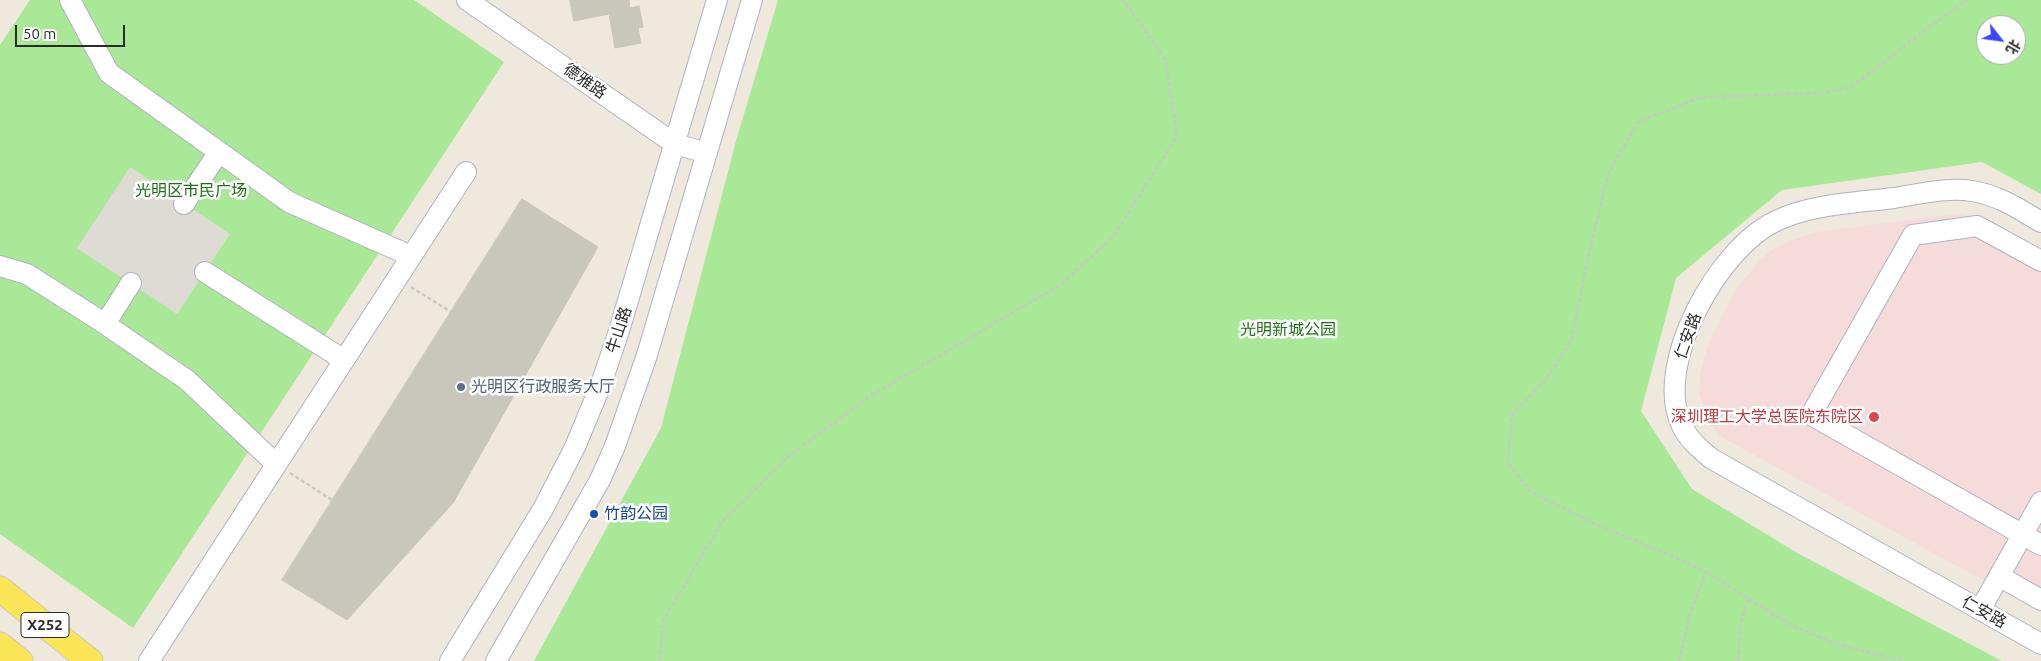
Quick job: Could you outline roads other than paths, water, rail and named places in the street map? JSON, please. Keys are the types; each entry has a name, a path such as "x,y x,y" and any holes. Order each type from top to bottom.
{"main road":[{"name":"X252","path":"0,589 90,661"},
{"name":"X252","path":"0,645 20,661"}],"street":[{"path":"70,0 109,73 289,202 411,256"},
{"name":"德雅路","path":"467,0 675,144 707,153"},
{"name":"牛山路","path":"450,661 543,509 575,447 595,399 619,331 717,0"},
{"name":"牛山路","path":"496,661 600,480 630,408 752,0"},
{"path":"184,204 219,152"},
{"path":"149,661 466,172"},
{"name":"仁安路","path":"2041,222 1990,195 1956,190 1812,209 1774,221 1742,244 1714,278 1681,350 1676,370 1675,390 1677,408 1682,425 1700,449 1712,459 2041,644"},
{"path":"2041,261 1977,226 1913,235 1811,415 2041,545"},
{"path":"0,266 27,274 187,380 276,464"},
{"path":"205,272 344,360"},
{"path":"105,324 131,283"},
{"path":"595,399 610,390 624,397 630,408"},
{"path":"1980,610 2041,502"},
{"path":"1999,576 2041,600"}],"place":[{"name":"光明区行政服务大厅","path":"461,387"},
{"name":"深圳理工大学总医院东院区","path":"1874,417"},
{"name":"竹韵公园","path":"594,514"}],"park label":[{"name":"光明区市民广场","path":"191,191"},
{"name":"光明新城公园","path":"1288,330"}]}
